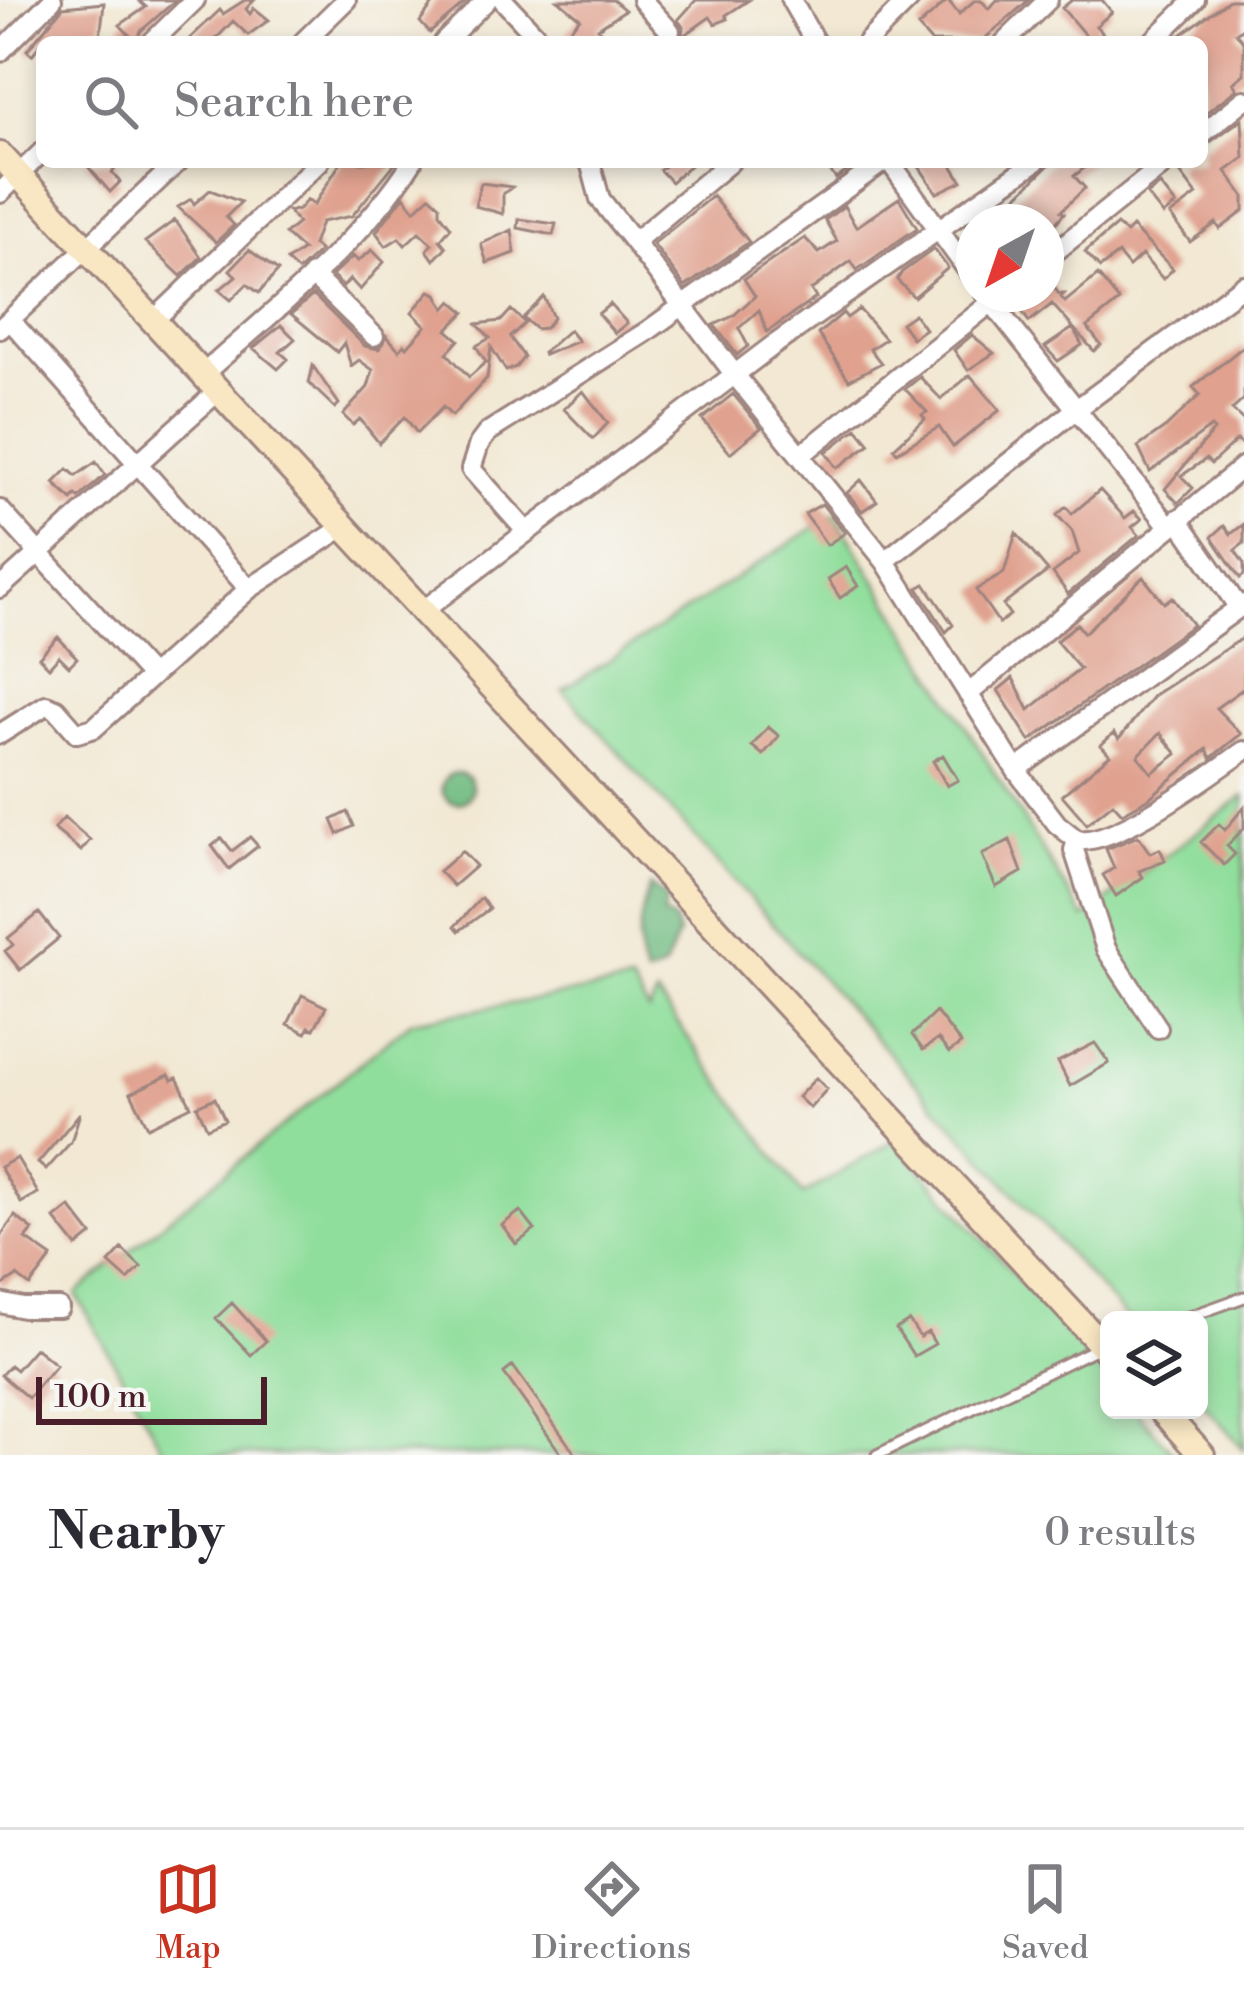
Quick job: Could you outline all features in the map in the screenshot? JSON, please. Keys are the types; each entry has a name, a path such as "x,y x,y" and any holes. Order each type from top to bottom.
{"street":[{"path":"0,52 52,0"},
{"path":"158,36 194,0"},
{"path":"449,36 487,0"},
{"path":"502,0 536,36"},
{"path":"642,0 670,31"},
{"path":"791,0 812,36"},
{"path":"873,36 909,0"},
{"path":"1011,36 1048,0"},
{"path":"1158,36 1195,0"},
{"path":"309,36 342,1"},
{"path":"1208,129 1244,100"},
{"path":"0,155 420,613 1100,1341"},
{"path":"0,193 36,158"},
{"path":"172,168 5,324 249,589"},
{"path":"152,321 306,168"},
{"path":"0,588 137,464 368,217 407,168"},
{"path":"591,168 599,199 885,561 1016,770 1057,824 1077,840 1094,840 1148,814 1244,751"},
{"path":"634,242 723,168"},
{"path":"527,532 471,469 479,444 500,422 535,404 684,304 878,168"},
{"path":"891,168 956,256"},
{"path":"420,613 735,375 1027,168"},
{"path":"1064,245 1160,168"},
{"path":"312,275 374,336"},
{"path":"885,561 1074,411 1244,285"},
{"path":"801,455 975,312"},
{"path":"1004,312 1074,411 1242,606 1016,770"},
{"path":"968,694 1244,466"},
{"path":"0,510 152,676"},
{"path":"0,734 46,705 56,709 77,733 94,728 249,589 342,528"},
{"path":"1077,840 1076,855 1106,949 1158,1028"},
{"path":"0,1303 59,1308"},
{"path":"1169,1419 1202,1455"}],"lane":[{"path":"1205,1311 1244,1297"},
{"path":"877,1455 1100,1351"}],"green space":[{"path":"835,514 1084,918 1244,796 1244,1449 1208,1409 1208,1311 1120,1311 563,690"},
{"path":"457,773 468,777 472,788 468,799 457,803 446,799 442,788 446,777"},
{"path":"650,886 667,898 663,915 674,921 678,935 664,968 646,976 639,931"},
{"path":"631,983 649,1011 657,995 803,1195 895,1140 1100,1371 1100,1419 1143,1419 1175,1455 166,1455 76,1294 412,1021"}],"building":[{"path":"138,0 176,0 139,36 130,36 120,25 146,7"},
{"path":"245,0 254,0 246,9 250,14 254,8 269,20 248,35 233,21 219,36 192,36 220,10 223,14"},
{"path":"436,0 468,0 430,33 420,22"},
{"path":"558,0 613,0 625,10 598,28 603,36 565,35 580,18"},
{"path":"696,0 749,0 726,15 728,19 715,24 710,17 683,36 678,20"},
{"path":"948,0 959,14 975,0 989,9 997,0 1029,0 988,36 926,36 918,27"},
{"path":"1072,0 1102,0 1112,12 1096,26 1105,36 1086,36 1062,8"},
{"path":"1229,0 1244,0 1244,27 1236,33 1244,42 1244,74 1233,83 1237,89 1208,111 1208,36 1179,36"},
{"path":"104,3 100,36 59,32 39,36 63,7"},
{"path":"1242,119 1244,158 1226,171 1244,196 1244,211 1220,229 1216,223 1190,242 1170,215 1197,195 1178,170 1208,168 1208,144"},
{"path":"89,168 116,168 112,173 120,182 110,192"},
{"path":"337,168 391,168 352,216 321,222 313,245 320,251 298,271 287,261 303,250 285,234 298,223 288,211 298,210 307,200 314,205"},
{"path":"662,168 687,168 671,182"},
{"path":"828,168 852,168 836,179"},
{"path":"920,168 954,168 962,181 937,193"},
{"path":"1046,168 1084,168 1074,176 1085,188 1064,208 1064,204 1009,204"},
{"path":"481,183 512,187 503,194 503,214 475,206"},
{"path":"1160,185 1176,205 1163,215 1147,195"},
{"path":"210,190 241,202 226,217 234,225 216,242 178,207 191,199 194,204"},
{"path":"404,196 415,210 430,196 451,227 440,240 446,247 434,260 427,250 432,244 419,232 405,245 399,238 386,246 376,232"},
{"path":"712,196 749,242 685,287 653,244"},
{"path":"899,198 917,228 857,270 851,261 811,290 816,298 767,332 759,310 739,328 748,346 737,355 714,325 733,316 755,296 744,279 805,238 819,253 837,241 825,220 844,206 856,227"},
{"path":"519,219 556,224 553,235 518,228"},
{"path":"175,220 201,257 181,276 145,242"},
{"path":"1117,225 1126,233 1132,227 1173,269 1163,279 1142,255 1129,267 1118,254 1100,268 1085,252"},
{"path":"512,230 515,253 487,263 481,244"},
{"path":"934,249 948,268 914,297 897,280"},
{"path":"249,250 278,271 259,293 247,284 231,300 219,290 236,276 230,270"},
{"path":"372,250 384,262 360,290 350,279 343,287 332,276 353,256 358,261"},
{"path":"1098,275 1119,301 1087,327 1101,345 1094,351 1059,312 1064,312 1065,302"},
{"path":"430,291 445,309 452,301 465,312 447,330 459,340 447,353 469,377 486,362 476,346 490,338 477,324 501,321 511,310 525,323 510,337 524,357 506,371 491,347 487,378 452,416 443,407 417,433 405,417 379,443 360,419 353,425 343,415 368,387 373,370 359,360 351,366 344,343 337,352 291,314 313,295 365,346 379,349 387,336 399,350 426,326 412,312"},
{"path":"544,297 553,318 545,328 536,329 523,318"},
{"path":"610,304 627,323 615,333 598,314"},
{"path":"859,309 885,339 870,349 881,363 849,380 818,334 843,313 847,318"},
{"path":"1022,312 1042,312 1029,322"},
{"path":"914,314 925,329 912,338 901,323"},
{"path":"281,325 295,339 280,352 288,359 278,369 253,348"},
{"path":"1073,328 1082,345 1058,361 1045,347"},
{"path":"569,330 578,341 544,355 543,353"},
{"path":"972,335 994,353 968,370 954,350"},
{"path":"1244,346 1244,399 1232,410 1244,421 1244,446 1237,440 1211,464 1206,459 1181,476 1193,488 1178,503 1165,489 1214,430 1211,427 1150,472 1138,447 1200,395 1193,387"},
{"path":"313,366 339,404 335,408 309,383"},
{"path":"970,375 1000,410 953,447 939,427 897,452 894,448 927,412 905,389 920,377 941,399"},
{"path":"583,391 608,423 593,439 564,409"},
{"path":"733,394 761,428 730,453 702,419"},
{"path":"857,428 870,444 837,468 826,452"},
{"path":"96,462 105,475 79,498 76,495 72,500 54,483 68,469 76,476"},
{"path":"861,480 877,501 862,511 847,493"},
{"path":"1100,490 1125,518 1134,511 1142,519 1132,527 1139,535 1068,594 1053,573 1079,553 1072,531 1057,515 1066,507 1072,514"},
{"path":"822,504 845,533 827,545 805,514"},
{"path":"1244,524 1244,543 1235,550 1244,564 1240,578 1212,537 1224,526 1231,534"},
{"path":"1016,533 1048,571 1003,605 1010,615 999,623 976,590 1004,573"},
{"path":"846,567 858,586 840,598 828,579"},
{"path":"1143,577 1164,603 1172,597 1193,625 1030,741 998,690 1013,678 1029,710 1080,669 1056,641 1077,624 1084,633"},
{"path":"925,584 953,625 946,632 918,588"},
{"path":"58,637 77,658 69,666 59,656 49,667 39,657"},
{"path":"1244,637 1244,688 1216,708 1241,734 1211,758 1207,749 1148,799 1122,813 1113,803 1087,824 1062,795 1110,755 1101,745 1114,733 1119,739 1154,695","holes":["1160,733 1177,754 1152,773 1138,756"]},
{"path":"768,727 779,736 763,755 752,746"},
{"path":"943,755 958,780 947,786 933,761"},
{"path":"1244,807 1244,828 1227,846 1235,854 1224,865 1201,842 1219,824 1225,830"},
{"path":"348,812 354,826 338,834 332,820"},
{"path":"64,818 90,840 81,851 54,829"},
{"path":"1138,836 1150,853 1160,849 1165,860 1139,871 1143,877 1116,896 1103,875 1114,868 1106,849"},
{"path":"250,837 258,846 229,869 212,846 222,838 232,851"},
{"path":"1010,840 1022,872 996,887 982,855"},
{"path":"462,851 476,866 453,886 439,871"},
{"path":"481,898 489,909 459,931 455,926"},
{"path":"39,913 59,938 20,970 5,951 13,945 8,938"},
{"path":"302,995 326,1007 314,1029 309,1027 306,1033 288,1024"},
{"path":"936,1012 961,1044 949,1053 938,1039 923,1050 912,1035"},
{"path":"1095,1043 1109,1063 1070,1086 1058,1062"},
{"path":"169,1075 172,1080 177,1078 191,1106 148,1127 131,1093"},
{"path":"816,1078 827,1089 810,1108 798,1097"},
{"path":"215,1098 225,1120 207,1128 197,1106"},
{"path":"80,1113 71,1142 46,1170 38,1163"},
{"path":"17,1158 38,1193 21,1203 0,1167"},
{"path":"70,1207 92,1235 77,1247 55,1219"},
{"path":"520,1211 535,1230 516,1244 502,1225"},
{"path":"15,1216 33,1230 26,1239 52,1257 30,1286 17,1276 0,1287 0,1237"},
{"path":"122,1249 141,1267 128,1280 109,1263"},
{"path":"232,1303 266,1341 251,1355 216,1318"},
{"path":"909,1321 920,1337 928,1332 935,1344 914,1356 896,1329"},
{"path":"35,1348 56,1365 28,1398 1,1375 10,1365 16,1370"},
{"path":"513,1366 576,1455 562,1455 504,1373"}]}
